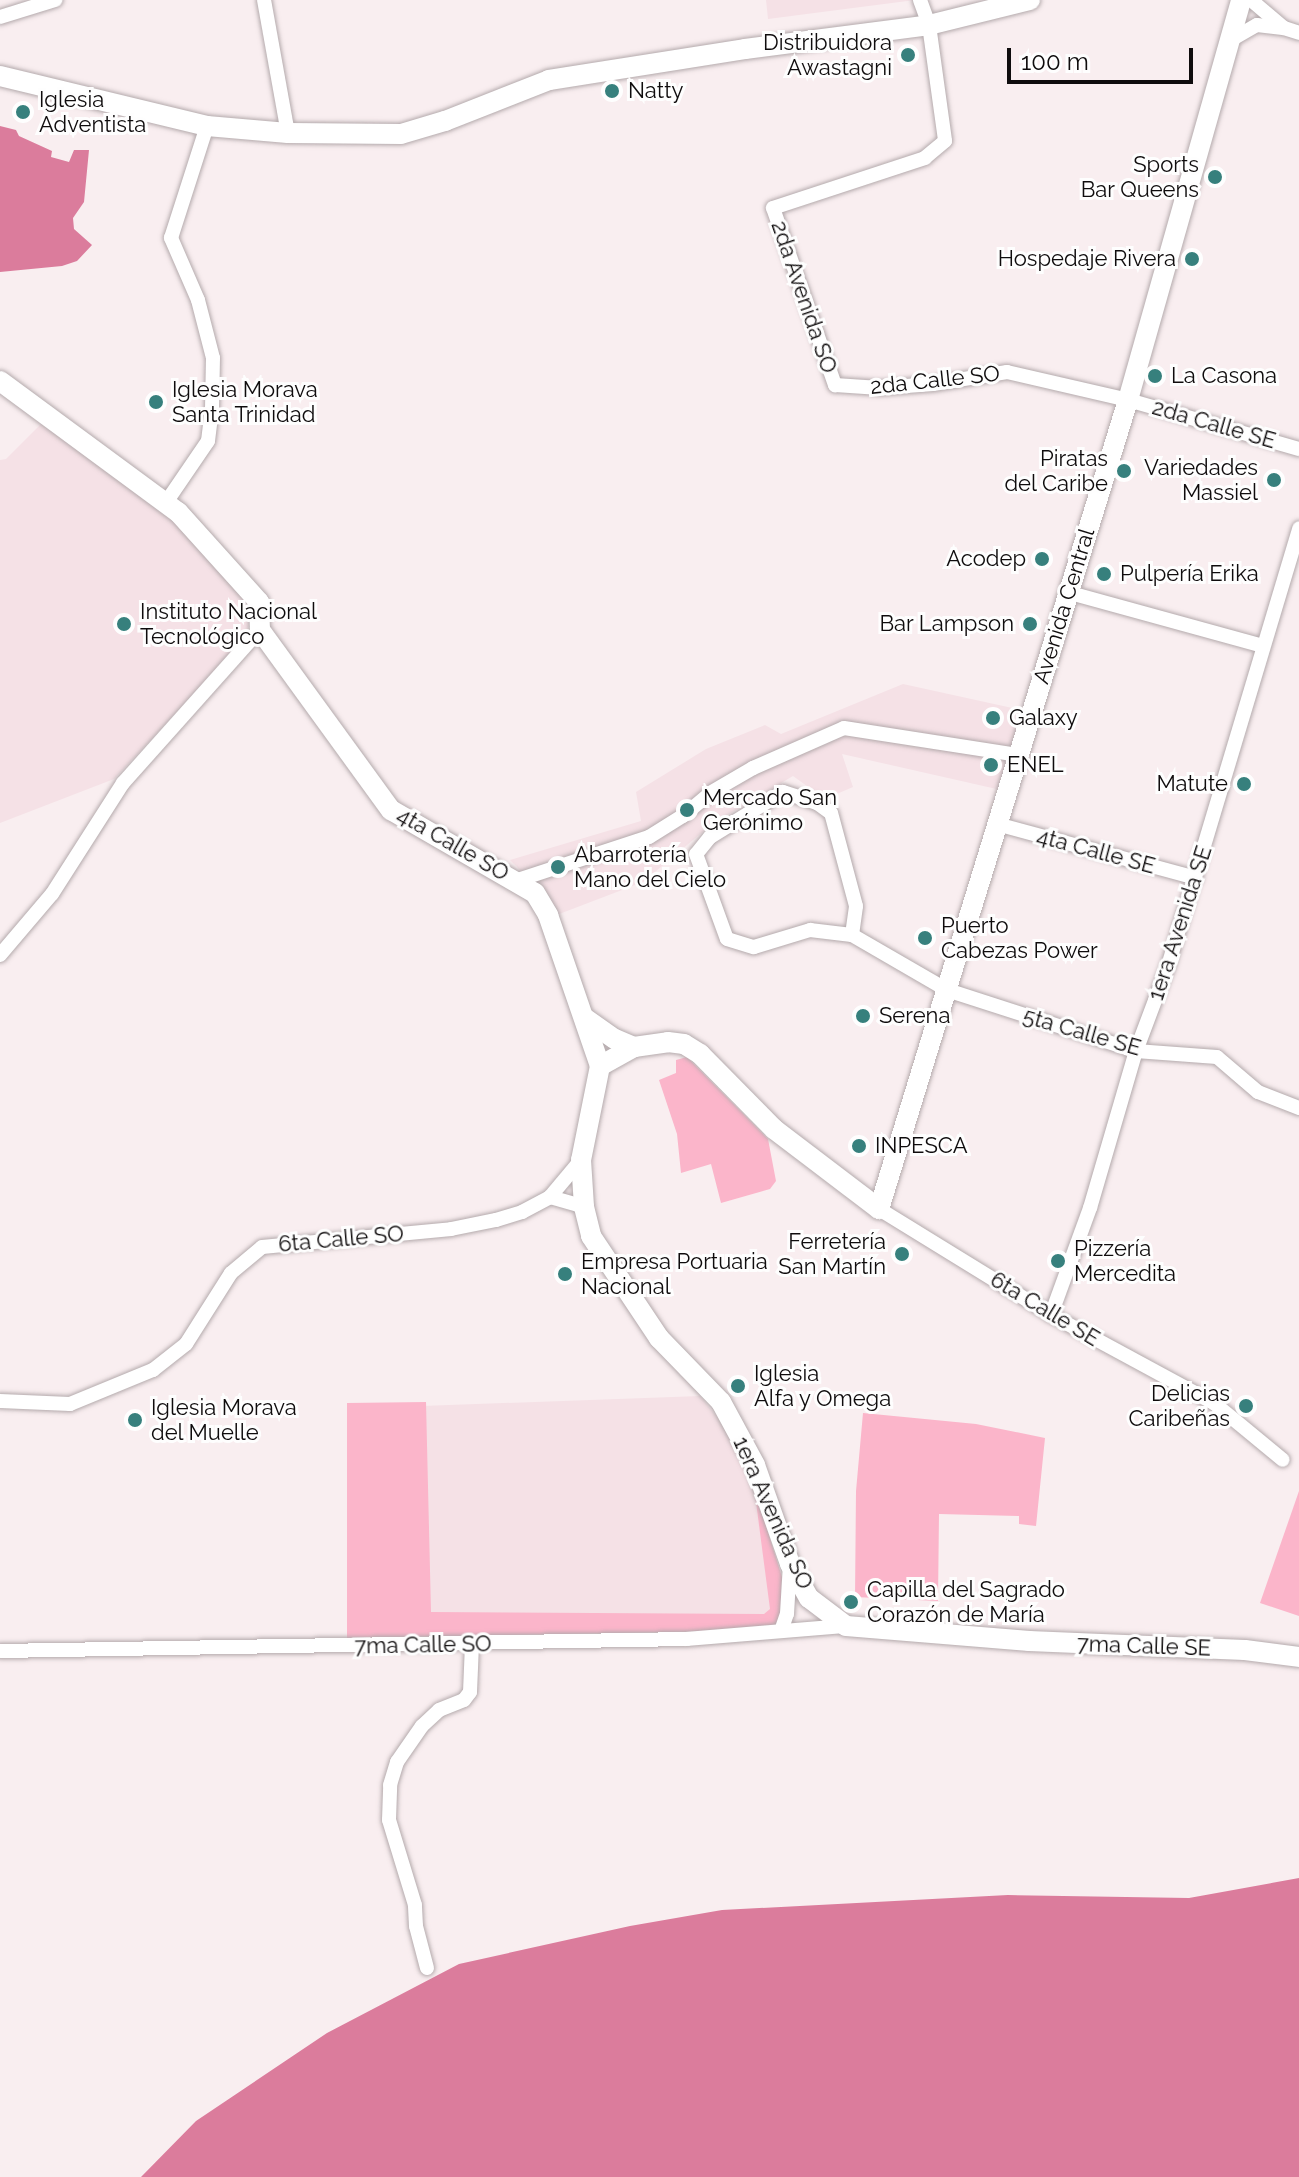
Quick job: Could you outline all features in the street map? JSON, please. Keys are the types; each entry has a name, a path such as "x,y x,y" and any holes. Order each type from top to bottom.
{"street":[{"path":"0,17 55,0"},
{"path":"264,0 288,133"},
{"path":"920,0 929,25"},
{"path":"0,76 207,126 288,133 401,134 445,121 549,80 745,49 929,25 1030,0"},
{"name":"Avenida Central","path":"879,1209 1128,400 1241,0"},
{"path":"1251,0 1284,28"},
{"name":"2da Avenida SO","path":"835,385 773,208 925,158 945,141 929,25"},
{"path":"1229,41 1257,25 1299,33"},
{"path":"167,501 208,441 212,409 213,358 198,300 171,238 207,126"},
{"name":"2da Calle SO","path":"835,385 880,388 933,384 1007,372 1128,400"},
{"name":"4ta Calle SO","path":"0,381 167,501 259,602 260,630 391,810 518,880 649,837 683,816 710,793 753,768 844,728 1019,755"},
{"name":"2da Calle SE","path":"1128,400 1299,449"},
{"name":"1era Avenida SE","path":"1051,1315 1090,1208 1136,1051 1196,878 1299,528"},
{"path":"1067,592 1263,646"},
{"path":"0,955 52,894 129,777 260,630"},
{"path":"783,792 817,803 831,813 856,906 852,935 810,930 754,947 727,939 696,854 710,837 783,792"},
{"name":"4ta Calle SE","path":"997,824 1196,878"},
{"name":"1era Avenida SO","path":"518,880 535,893 548,915 600,1066 581,1160 584,1207 591,1236 659,1338 721,1402 765,1489 790,1564 809,1598 846,1626"},
{"name":"5ta Calle SE","path":"852,935 947,990 1136,1051 1217,1057 1258,1092 1299,1108"},
{"path":"586,1019 615,1039 634,1047"},
{"path":"600,1066 634,1047 668,1042 684,1044 700,1054 774,1129 879,1209"},
{"name":"6ta Calle SO","path":"0,1401 70,1404 153,1370 186,1344 231,1273 262,1247 451,1229 522,1212 550,1197 581,1160"},
{"path":"550,1197 584,1207"},
{"name":"6ta Calle SE","path":"879,1209 1051,1315 1214,1403 1283,1460"},
{"path":"781,1631 787,1614 790,1564"},
{"name":"7ma Calle SO","path":"0,1651 687,1639 846,1626"},
{"name":"7ma Calle SE","path":"846,1626 1029,1641 1245,1650 1299,1657"},
{"path":"427,1968 416,1926 415,1905 389,1820 390,1785 397,1762 422,1726 439,1710 464,1700 470,1692 472,1645"}],"shaded area":[{"path":"766,0 915,0 768,19"},
{"path":"0,126 16,130 19,136 52,151 51,157 69,162 74,150 89,150 84,202 73,218 74,229 92,245 77,261 62,266 0,272"},
{"name":"Instituto Nacional Tecnológico","path":"47,418 154,497 248,600 251,610 246,638 114,779 0,823 0,460 6,459"},
{"name":"Mercado San Gerónimo","path":"903,684 1021,710 1001,790 842,754 853,787 825,799 793,776 712,824 643,882 554,916 537,887 510,860 641,821 636,792 706,749 765,725 781,734"},
{"path":"687,1057 768,1139 776,1181 770,1189 721,1203 711,1164 681,1173 677,1134 659,1080 676,1073 676,1060"},
{"path":"700,1396 726,1428 754,1490 772,1611 765,1616 427,1615 422,1406"},
{"path":"426,1402 431,1612 764,1614 770,1609 754,1487 782,1577 780,1618 773,1630 347,1638 347,1403"},
{"path":"863,1413 976,1424 1045,1438 1036,1526 1019,1524 1019,1516 939,1514 938,1601 855,1597 856,1491"},
{"path":"1299,1491 1299,1616 1260,1603"},
{"path":"1299,1878 1299,2177 141,2177 196,2121 327,2033 459,1964 630,1926 722,1910 1008,1895 1189,1898"}],"place":[{"name":"Distribuidora Awastagni","path":"908,55"},
{"name":"Natty","path":"612,91"},
{"name":"Iglesia Adventista","path":"23,112"},
{"name":"Sports Bar Queens","path":"1215,177"},
{"name":"Hospedaje Rivera","path":"1192,259"},
{"name":"La Casona","path":"1155,376"},
{"name":"Iglesia Morava Santa Trinidad","path":"156,402"},
{"name":"Piratas del Caribe","path":"1124,471"},
{"name":"Variedades Massiel","path":"1274,480"},
{"name":"Acodep","path":"1042,559"},
{"name":"Pulpería Erika","path":"1104,574"},
{"name":"Instituto Nacional Tecnológico","path":"124,624"},
{"name":"Bar Lampson","path":"1030,624"},
{"name":"Galaxy","path":"993,718"},
{"name":"ENEL","path":"991,765"},
{"name":"Matute","path":"1244,784"},
{"name":"Mercado San Gerónimo","path":"687,810"},
{"name":"Abarrotería Mano del Cielo","path":"558,867"},
{"name":"Puerto Cabezas Power","path":"925,938"},
{"name":"Serena","path":"863,1016"},
{"name":"INPESCA","path":"859,1146"},
{"name":"Ferretería San Martín","path":"902,1254"},
{"name":"Pizzería Mercedita","path":"1058,1261"},
{"name":"Empresa Portuaria Nacional","path":"565,1274"},
{"name":"Iglesia Alfa y Omega","path":"738,1386"},
{"name":"Delicias Caribeñas","path":"1246,1406"},
{"name":"Iglesia Morava del Muelle","path":"135,1420"},
{"name":"Capilla del Sagrado Corazón de María","path":"851,1602"}]}
